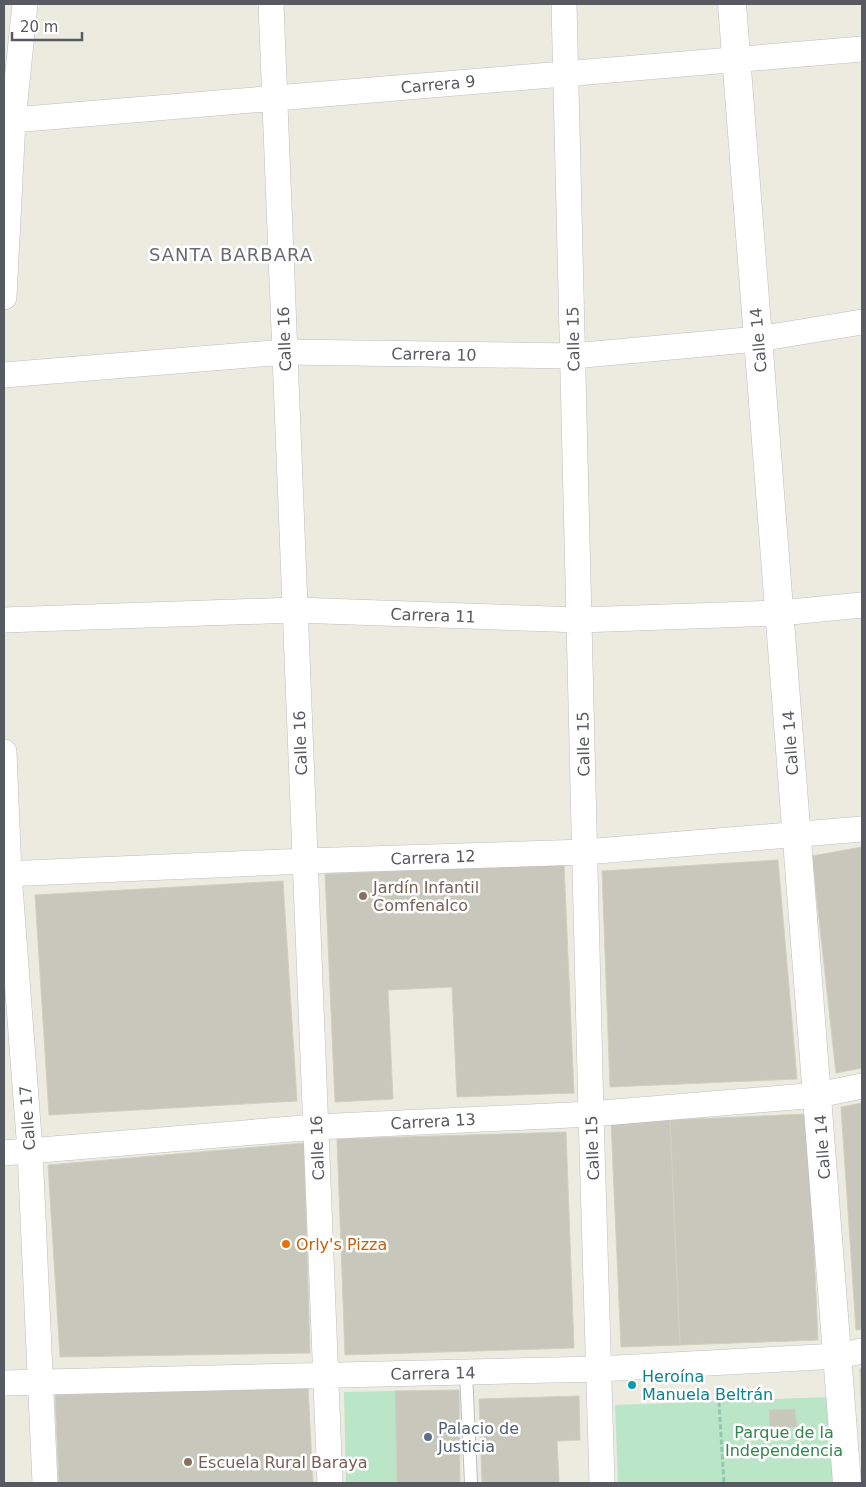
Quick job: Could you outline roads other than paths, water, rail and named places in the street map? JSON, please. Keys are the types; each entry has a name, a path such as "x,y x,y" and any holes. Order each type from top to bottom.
{"street":[{"path":"4,297 13,120 25,4"},
{"name":"Calle 16","path":"271,4 330,1483"},
{"name":"Calle 15","path":"564,4 591,1114 602,1483"},
{"name":"Calle 14","path":"732,4 818,1095 850,1354 847,1483"},
{"name":"Carrera 9","path":"13,120 862,48"},
{"name":"Carrera 10","path":"4,375 285,352 573,356 758,339 862,322"},
{"name":"Carrera 11","path":"4,620 295,610 580,620 780,613 862,605"},
{"name":"Calle 17","path":"4,752 6,874 30,1151 45,1483"},
{"name":"Carrera 12","path":"6,874 305,861 585,852 797,836 862,829"},
{"name":"Carrera 13","path":"4,1153 316,1127 591,1114 818,1095 862,1086"},
{"name":"Carrera 14","path":"4,1383 598,1369 850,1354"}],"lane":[{"path":"466,1372 471,1483"}],"place":[{"name":"Jardín Infantil Comfenalco","path":"363,896"},
{"name":"Orly's Pizza","path":"286,1244"},
{"name":"Heroína Manuela Beltrán","path":"632,1385"},
{"name":"Palacio de Justicia","path":"428,1437"},
{"name":"Escuela Rural Baraya","path":"188,1462"}],"district":[{"name":"SANTA BARBARA","path":"231,255"}],"park label":[{"name":"Parque de la Independencia","path":"784,1441"}]}
